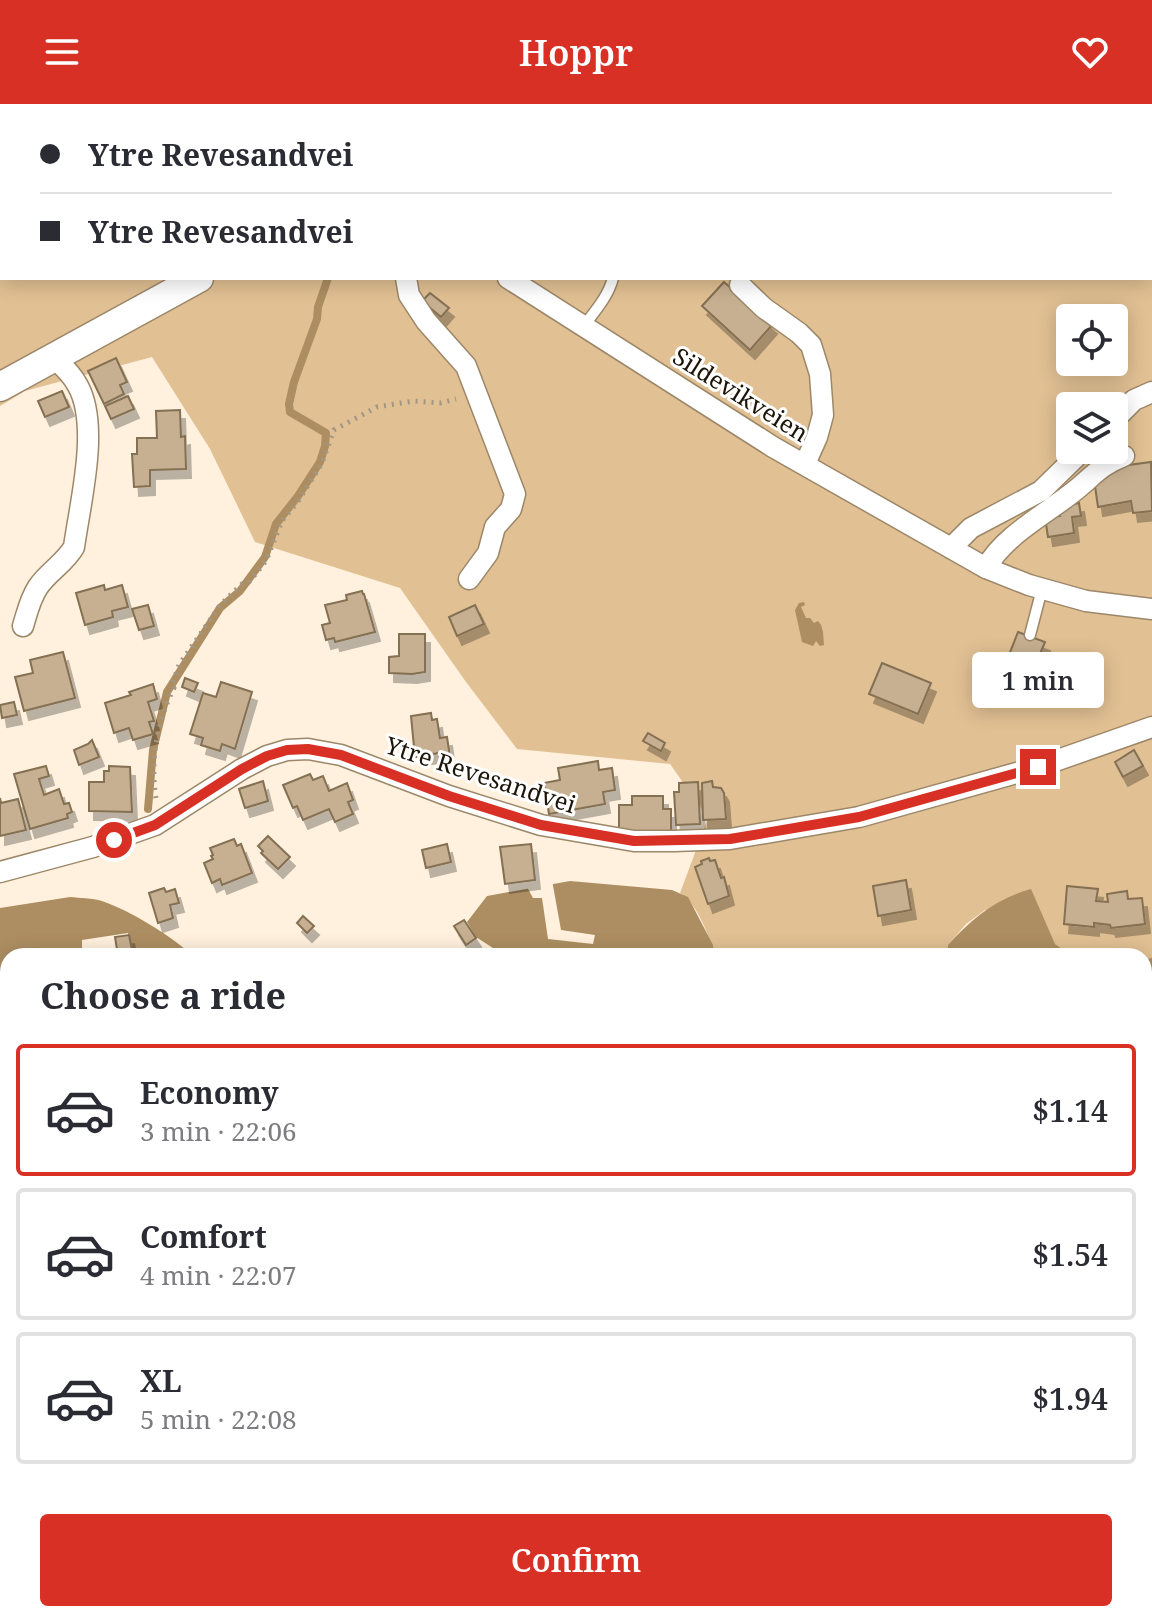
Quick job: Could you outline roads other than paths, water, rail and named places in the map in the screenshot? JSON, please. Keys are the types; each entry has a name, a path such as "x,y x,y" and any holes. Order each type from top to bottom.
{"main road":[{"path":"0,387 195,280"}],"street":[{"path":"406,280 409,295 426,321 466,366 515,494 511,509 495,527 488,553 469,579"},
{"name":"Sildevikveien","path":"511,280 773,447 986,568 1086,601 1152,609"},
{"path":"740,285 811,345 820,374 823,415 805,464"},
{"path":"23,626 39,585 74,547 87,465 88,422 79,387 54,358"},
{"path":"1128,406 1152,392"},
{"path":"951,548 971,528 1041,491 1069,464"},
{"path":"986,568 991,558 1022,530 1106,464"},
{"name":"Ytre Revesandvei","path":"0,872 93,847 155,825 242,769 287,750 308,749 341,755 449,796 541,825 634,841 730,839 859,817 1038,767 1152,727"}],"lane":[{"path":"583,327 600,305 613,280"},
{"path":"1030,635 1042,589"}],"waterway":[{"path":"148,809 153,750 167,692 220,608 240,591 265,557 276,524 320,462 326,433 290,412 289,404 327,280"}]}
